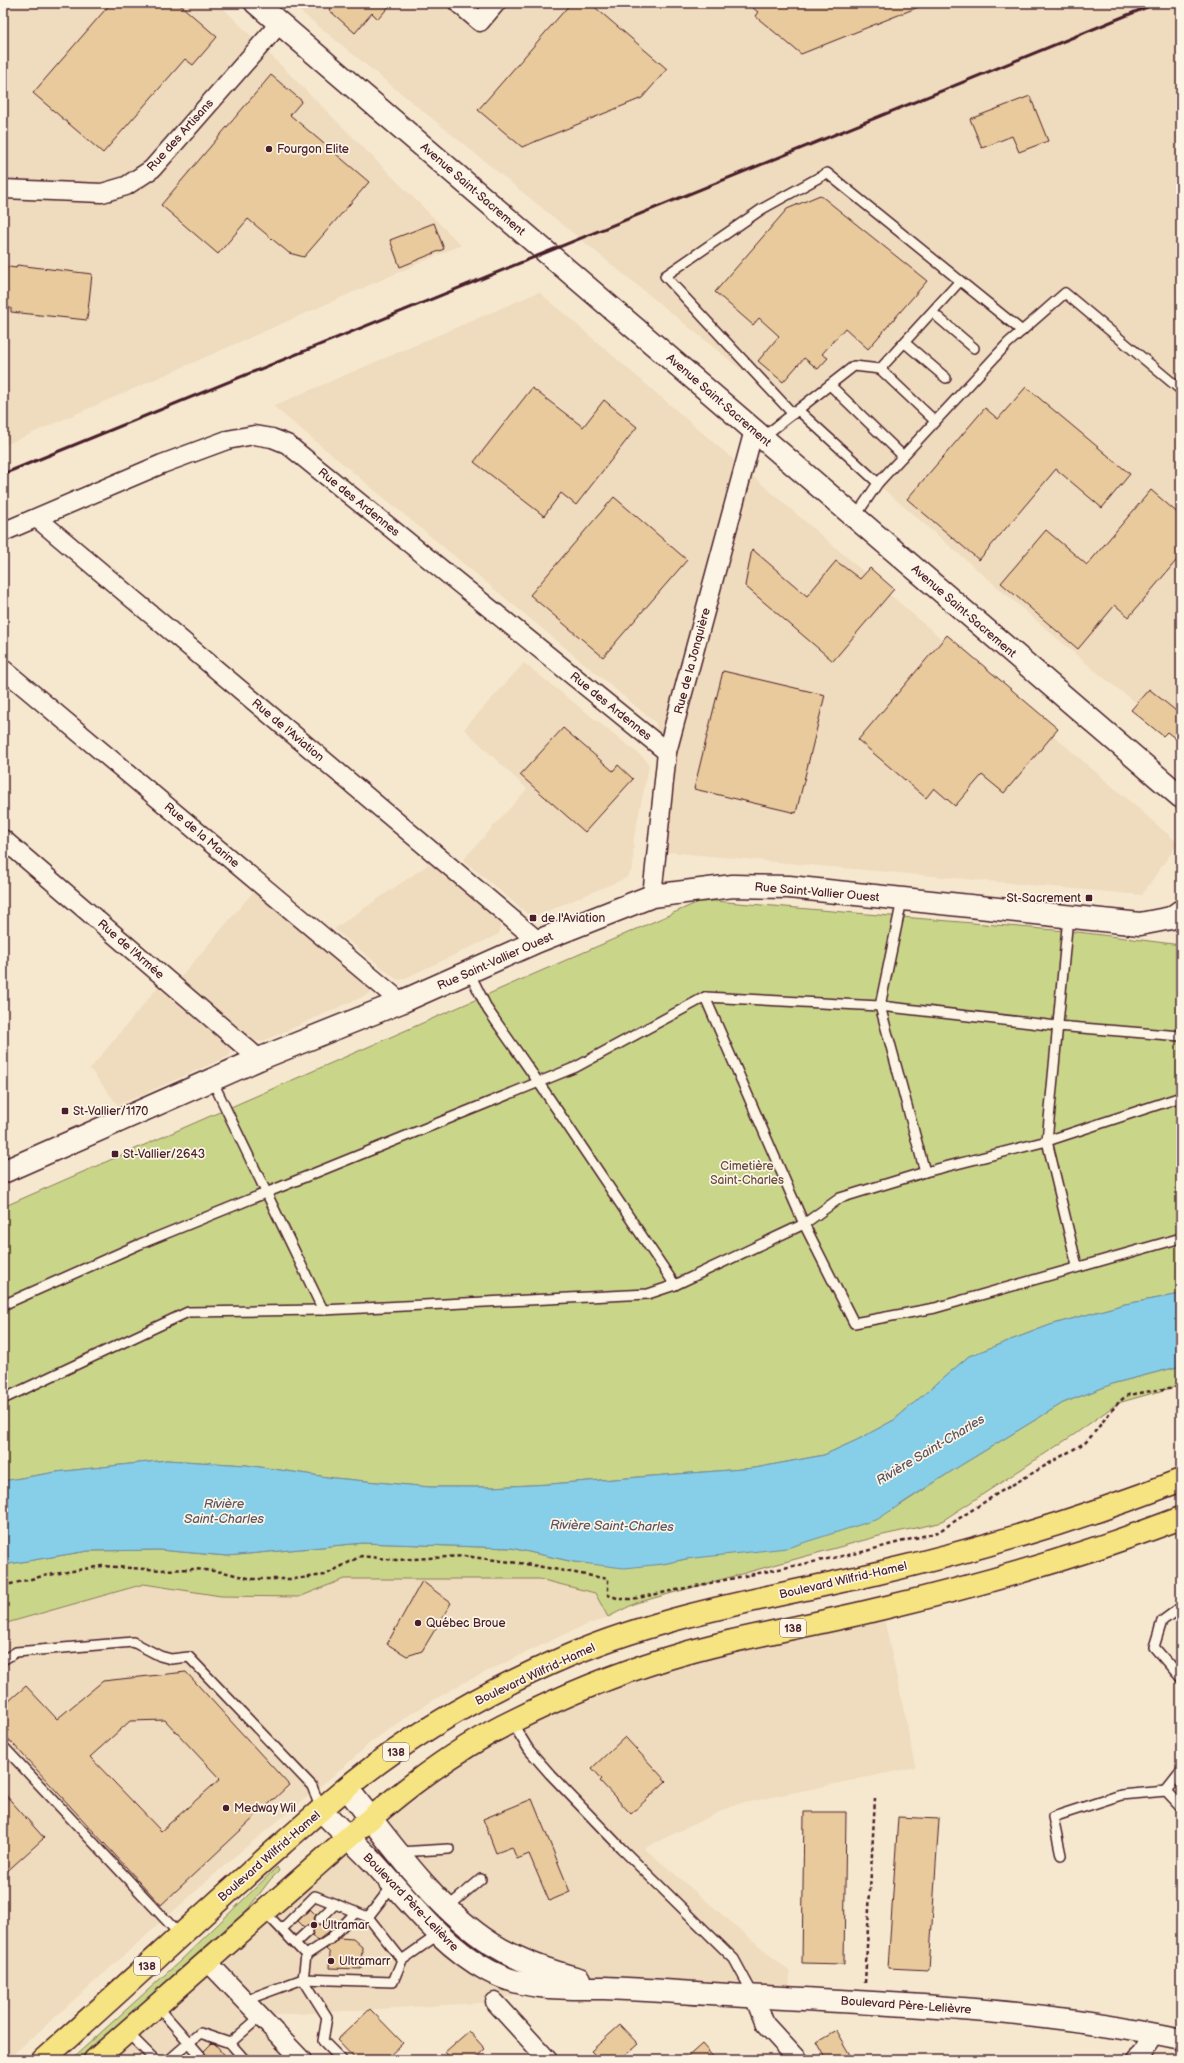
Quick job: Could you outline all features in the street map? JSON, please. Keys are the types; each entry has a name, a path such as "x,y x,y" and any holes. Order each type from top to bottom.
{"main road":[{"name":"Avenue Saint-Sacrement","path":"256,3 1181,797"},
{"name":"Rue Saint-Vallier Ouest","path":"3,1172 259,1059 401,1002 538,941 652,896 733,886 789,887 1140,924 1171,918 1181,911"},
{"name":"Boulevard Wilfrid-Hamel","path":"43,2060 180,1935 347,1788 418,1736 469,1705 570,1655 617,1638 697,1613 880,1573 960,1552 1136,1498 1181,1480"},
{"name":"138","path":"95,2060 371,1818 422,1778 456,1754 511,1721 568,1695 666,1659 726,1643 882,1609 982,1584 1060,1560 1181,1518"},
{"name":"Boulevard Père-Lelièvre","path":"347,1788 398,1852 448,1907 481,1936 529,1964 546,1971 581,1980 629,1989"},
{"name":"Boulevard Père-Lelièvre","path":"321,1810 440,1934 463,1955 489,1971 513,1982 543,1987 629,1989 864,2002 1009,2013 1155,2033 1181,2039"}],"street":[{"path":"458,3 480,22 496,3"},
{"name":"Rue des Artisans","path":"3,189 102,193 126,186 152,169 280,23"},
{"name":"Rue de la Jonquière","path":"652,896 667,752 758,433"},
{"name":"Rue des Ardennes","path":"3,532 162,464 227,440 254,435 272,438 287,444 667,752"},
{"name":"Rue de l'Aviation","path":"38,518 538,941"},
{"name":"Rue de la Marine","path":"3,669 401,1002"},
{"name":"Rue de l'Armée","path":"3,839 259,1059"},
{"path":"207,1961 302,2060"},
{"path":"754,1997 765,2024 798,2060"},
{"path":"495,2002 548,2060"},
{"path":"1135,2060 1142,2053 1155,2033"}],"lane":[{"path":"878,483 795,412 665,276 762,208 827,173 1022,331"},
{"path":"880,369 933,313 960,281"},
{"path":"855,517 878,483 1008,343 1065,294 1181,390"},
{"path":"933,313 974,348"},
{"path":"905,343 946,378"},
{"path":"758,433 795,412 854,366 880,369 935,421"},
{"path":"830,385 903,456"},
{"path":"902,900 880,1006 925,1172"},
{"path":"1068,917 1047,1141 1077,1266"},
{"path":"469,972 488,1010 675,1285"},
{"path":"705,997 804,1224 854,1323 935,1308 1077,1266 1181,1238"},
{"path":"3,1305 140,1244 576,1067 705,997 880,1006 1057,1026 1181,1036"},
{"path":"212,1080 323,1310"},
{"path":"3,1399 188,1312 323,1310 648,1294 675,1285 804,1224 840,1198 925,1172 1047,1141 1181,1097"},
{"path":"1181,1607 1162,1621 1154,1647 1181,1678"},
{"path":"3,1660 16,1652 133,1642 160,1656 171,1659 189,1658 312,1786 321,1810"},
{"path":"511,1721 529,1750 550,1774 621,1848 734,1959 754,1997"},
{"path":"3,1746 180,1935"},
{"path":"1166,1792 1181,1772"},
{"path":"1061,1855 1053,1817 1121,1795 1166,1792 1181,1807"},
{"path":"398,1852 449,1849"},
{"path":"448,1907 481,1879"},
{"path":"368,1917 393,1885"},
{"path":"282,1929 315,1896 368,1917 402,1960"},
{"path":"320,1919 335,1904"},
{"path":"264,1911 306,1955 303,1979 327,2017 323,2041 342,2060"},
{"path":"306,1955 329,1940 356,1912"},
{"path":"295,1943 308,1931"},
{"path":"246,2000 303,1979 393,1982 402,1960 440,1934"},
{"path":"156,2006 200,2055"},
{"path":"230,2043 261,2016"},
{"path":"127,2032 155,2060"},
{"path":"169,2060 200,2033 230,2043 245,2060"}],"path":[{"path":"3,1586 43,1576 102,1566 161,1570 195,1568 252,1578 294,1579 325,1575 361,1556 396,1560 464,1556 526,1564 608,1579 608,1595 620,1599 632,1599 862,1552 938,1532 1000,1492 1086,1442 1097,1431 1122,1398 1128,1395 1181,1386"},
{"path":"864,2002 875,1798"}],"shaded area":[{"path":"3,3 218,3 461,245 3,446"},
{"path":"290,3 1181,3 1181,738 1094,670 803,420"},
{"path":"539,292 1178,843 1142,895 667,852 656,723 273,406"},
{"path":"524,663 645,759 649,765 634,837 633,866 630,873 626,878 536,916 529,915 463,860 527,789 464,729"},
{"path":"432,862 499,919 501,925 499,934 401,980 396,979 334,929"},
{"path":"254,891 370,989 371,993 261,1042 255,1041 180,978"},
{"path":"158,987 229,1047 229,1056 118,1105 90,1069"},
{"path":"344,1579 539,1579 595,1593 608,1617 571,1631 461,1684 412,1713 371,1742 346,1765 234,1857 7,2060 3,2060 3,1624 144,1584"},
{"path":"882,1609 916,1767 734,1805 644,1848 790,1972 789,1998 541,1984 495,2002 262,2016 302,2060 96,2060 371,1818 568,1695"}],"green space":[{"name":"Cimetière Saint-Charles","path":"703,900 1078,932 1181,945 1181,1294 1125,1304 1050,1325 969,1356 894,1420 857,1440 824,1455 755,1468 550,1484 492,1487 430,1487 334,1478 246,1465 167,1460 56,1472 3,1481 3,1207"},
{"path":"1181,1366 1181,1385 1118,1403 1075,1434 939,1523 883,1535 636,1603 608,1617 595,1593 539,1579 344,1579 299,1597 221,1596 144,1584 3,1624 3,1565 88,1551 159,1550 227,1556 363,1543 511,1548 574,1562 662,1564 686,1559 902,1504 958,1467 1063,1403 1115,1383"},
{"path":"277,1867 279,1871 270,1880 248,1909 79,2059 75,2056 179,1962"}],"water":[{"name":"Rivière Saint-Charles","path":"1181,1294 1181,1366 1115,1383 1063,1403 958,1467 878,1519 787,1548 686,1559 663,1564 624,1568 574,1562 511,1548 363,1543 227,1556 159,1550 88,1551 3,1565 3,1481 56,1472 167,1460 246,1465 334,1478 430,1487 492,1487 550,1484 755,1468 824,1455 857,1440 894,1420 969,1356 1050,1325 1125,1304"}],"building":[{"path":"111,3 178,3 217,37 193,65 185,59 103,153 33,93"},
{"path":"335,3 392,3 378,19 372,13 355,33 329,10"},
{"path":"571,3 590,3 667,69 642,98 522,147 478,110"},
{"path":"747,3 926,4 801,54 755,16 758,12"},
{"name":"Fourgon Elite","path":"271,75 302,101 290,115 369,182 304,257 289,253 248,219 218,254 161,205"},
{"path":"1030,96 1048,141 1019,152 1012,136 982,148 970,119"},
{"path":"820,195 927,281 868,349 845,328 822,354 828,358 818,369 804,358 783,382 758,361 779,336 759,318 753,325 715,292 787,209"},
{"path":"434,223 444,249 400,267 390,240"},
{"path":"17,265 92,274 87,320 11,312 11,308 3,307 3,266 16,268"},
{"path":"1026,387 1130,474 1102,508 1056,469 979,560 907,499 985,408 998,419"},
{"path":"532,388 583,427 604,400 637,427 576,505 561,493 544,516 474,462"},
{"path":"1151,490 1181,516 1181,555 1129,617 1115,605 1078,649 1001,583 1046,530 1087,565"},
{"path":"614,497 687,560 603,657 530,595"},
{"path":"752,549 807,596 836,561 860,579 870,568 894,589 833,661 745,586"},
{"path":"947,635 1058,729 1004,793 982,775 955,806 934,788 926,798 858,740"},
{"path":"723,671 825,695 796,813 694,789"},
{"path":"1149,689 1181,715 1181,743 1167,732 1163,736 1131,710"},
{"path":"563,728 613,771 618,765 633,779 585,832 520,775"},
{"name":"Québec Broue","path":"422,1581 451,1603 422,1651 407,1656 387,1644"},
{"name":"Medway Wil","path":"186,1672 289,1785 161,1905 3,1733 3,1706 26,1686 57,1719 103,1681","holes":["165,1720 220,1779 161,1831 90,1757 130,1721"]},
{"path":"625,1737 666,1781 631,1814 600,1781 602,1779 592,1768"},
{"path":"3,1792 44,1838 3,1875"},
{"path":"532,1799 570,1892 549,1901 529,1854 517,1859 512,1847 496,1853 483,1819"},
{"path":"804,1812 846,1812 844,1964 802,1963"},
{"path":"898,1817 939,1819 929,1970 888,1968"},
{"name":"Ultramar","path":"310,1909 316,1915 314,1918 316,1923 319,1925 324,1923 331,1930 317,1941 312,1935 314,1930 312,1927 307,1925 304,1927 298,1921"},
{"path":"339,1938 353,1939 362,1947 361,1969 329,1968 330,1953 326,1949"},
{"path":"370,2009 403,2043 385,2060 356,2060 337,2040"},
{"path":"620,2025 638,2044 620,2060 600,2060 591,2051"},
{"path":"469,2031 485,2049 473,2060 452,2060 445,2052"},
{"path":"836,2031 853,2060 827,2060 817,2042"},
{"path":"212,2043 215,2044 229,2060 203,2060 206,2057 204,2051"},
{"path":"702,2044 716,2060 684,2060"}],"railway":[{"path":"3,474 1157,3"}],"place":[{"name":"Fourgon Elite","path":"269,149"},
{"name":"St-Sacrement","path":"1089,898"},
{"name":"de l'Aviation","path":"533,918"},
{"name":"St-Vallier/1170","path":"65,1111"},
{"name":"St-Vallier/2643","path":"115,1154"},
{"name":"Québec Broue","path":"418,1623"},
{"name":"Medway Wil","path":"226,1808"},
{"name":"Ultramar","path":"314,1925"},
{"name":"Ultramarr","path":"331,1961"}]}
